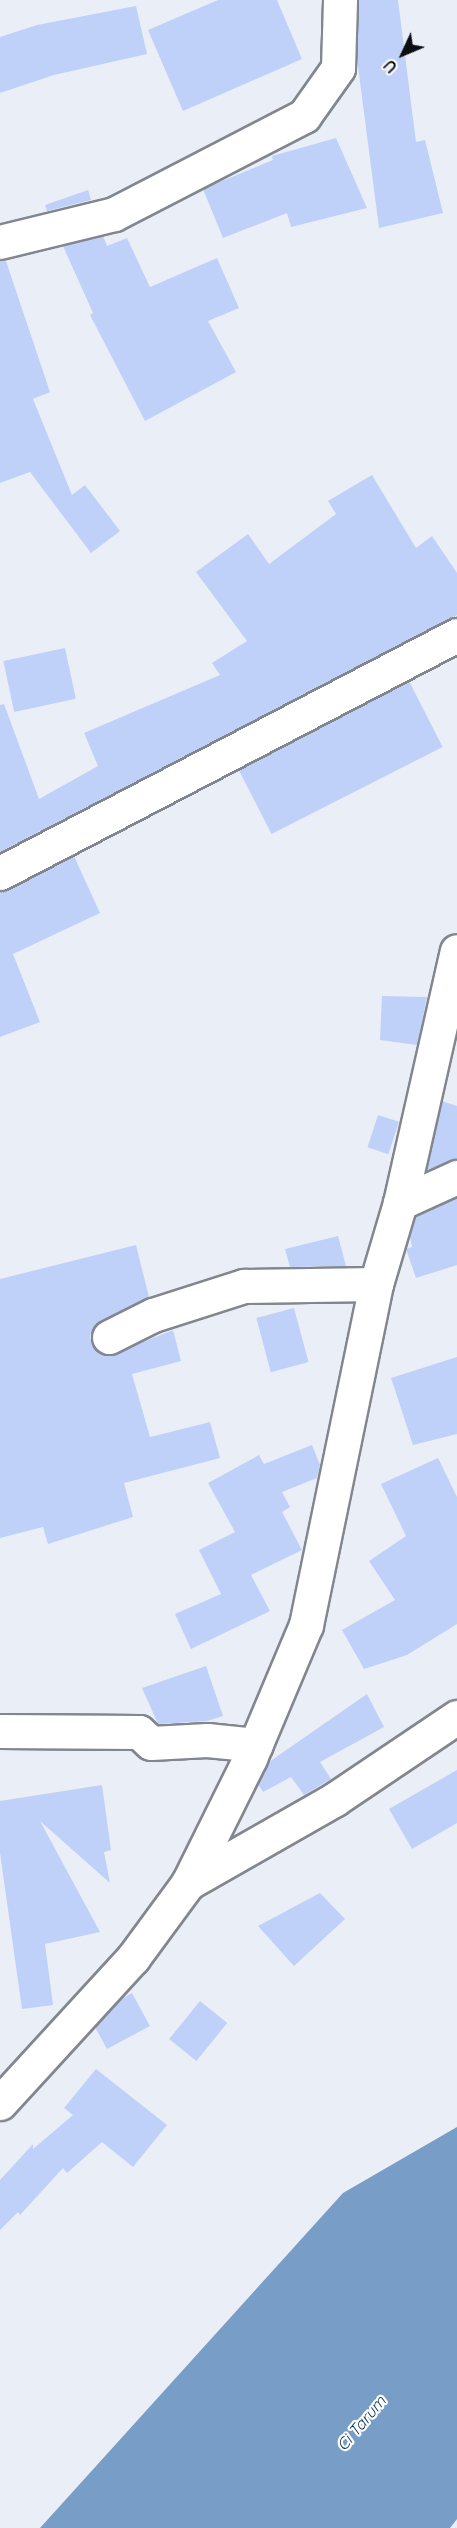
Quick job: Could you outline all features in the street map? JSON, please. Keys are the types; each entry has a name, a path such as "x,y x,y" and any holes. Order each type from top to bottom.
{"street":[{"path":"0,242 114,214 304,116 338,68 340,0"},
{"path":"0,873 457,635"},
{"path":"0,2103 133,1958 188,1882 256,1745 306,1625 376,1284 400,1203 457,951"},
{"path":"400,1203 457,1177"},
{"path":"109,1337 153,1315 244,1286 376,1284"},
{"path":"188,1882 335,1799 457,1717"},
{"path":"0,1731 139,1732 151,1743 207,1740 256,1745"}],"water":[{"name":"Ci Tarum","path":"457,2127 457,2519 450,2528 40,2528 343,2193"}],"building":[{"path":"218,0 277,0 302,59 183,111 148,30"},
{"path":"359,0 398,0 416,142 425,140 443,213 379,228 357,59"},
{"path":"136,6 147,54 54,75 0,93 0,37 37,25"},
{"path":"336,138 367,208 291,227 287,213 223,238 203,189 273,160 272,156"},
{"path":"88,190 91,200 47,211 45,205"},
{"path":"103,236 107,246 127,238 150,287 217,258 239,308 208,321 236,372 145,421 90,315 93,313 63,246"},
{"path":"6,261 50,392 33,399 72,495 85,485 120,531 91,553 30,472 0,483 0,262"},
{"path":"372,475 416,548 432,536 457,573 457,615 0,852 0,705 4,704 39,799 98,766 84,733 220,675 212,663 247,641 196,572 248,534 269,564 336,514 328,501"},
{"path":"65,648 76,699 14,712 3,661"},
{"path":"409,681 443,747 272,834 238,768"},
{"path":"74,856 100,913 13,954 40,1022 0,1037 0,892"},
{"path":"382,996 427,997 417,1045 380,1040"},
{"path":"442,1101 457,1106 457,1159 427,1170"},
{"path":"378,1115 399,1122 388,1154 367,1147"},
{"path":"457,1198 457,1265 416,1278 406,1249 412,1247 410,1237 416,1217"},
{"path":"338,1236 346,1266 290,1267 285,1249"},
{"path":"136,1245 149,1297 100,1321 90,1335 92,1345 108,1356 173,1330 181,1361 132,1374 150,1437 210,1422 220,1458 124,1483 133,1517 48,1544 43,1527 0,1538 0,1279"},
{"path":"294,1308 308,1362 271,1372 256,1318"},
{"path":"457,1357 457,1434 413,1445 391,1378"},
{"path":"312,1445 320,1465 317,1478 282,1492 290,1507 282,1512 302,1550 251,1575 270,1611 191,1649 175,1614 221,1594 199,1550 235,1532 208,1483 259,1455 264,1464"},
{"path":"438,1458 457,1497 457,1624 407,1655 364,1669 342,1630 395,1600 369,1561 406,1536 381,1484"},
{"path":"206,1666 223,1716 207,1721 158,1724 142,1688"},
{"path":"367,1694 384,1727 320,1762 331,1779 304,1795 291,1777 263,1792 258,1784 269,1762"},
{"path":"457,1770 457,1823 412,1849 389,1809"},
{"path":"102,1785 111,1850 104,1852 110,1883 40,1821 100,1932 45,1944 53,2005 22,2009 0,1853 0,1801"},
{"path":"320,1893 345,1919 294,1966 258,1926"},
{"path":"132,1993 150,2026 107,2049 95,2027 120,2000"},
{"path":"200,2001 227,2023 196,2061 169,2039"},
{"path":"96,2069 167,2125 133,2167 102,2142 67,2173 63,2168 20,2215 18,2212 0,2230 0,2180 33,2144 33,2149 73,2115 64,2108"}]}
